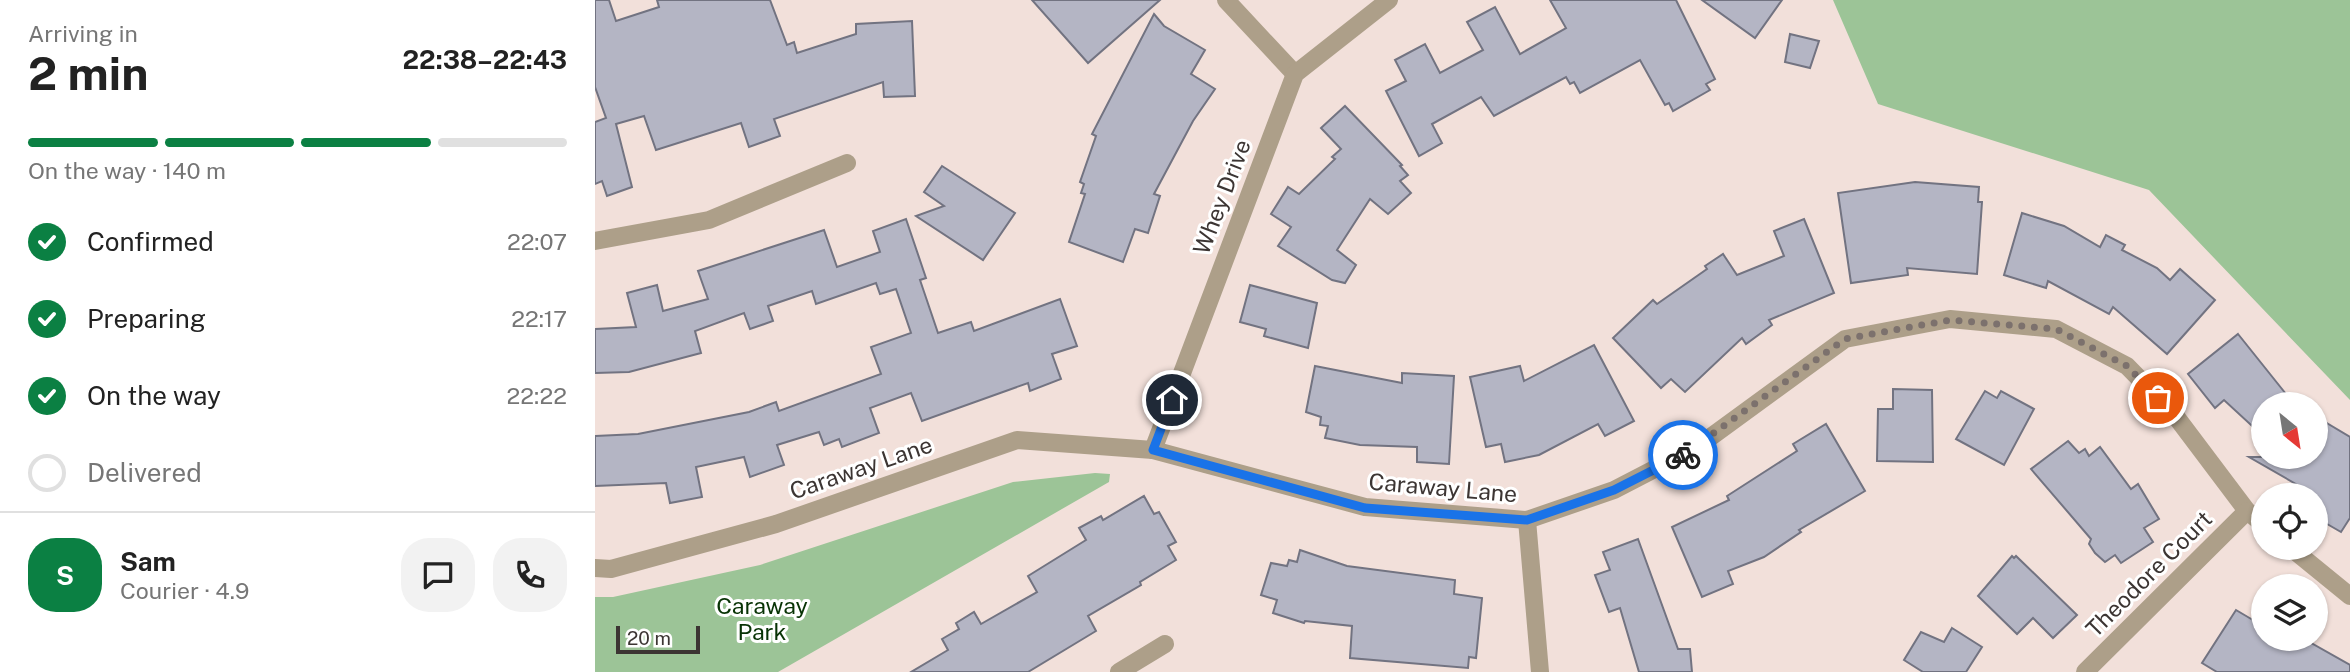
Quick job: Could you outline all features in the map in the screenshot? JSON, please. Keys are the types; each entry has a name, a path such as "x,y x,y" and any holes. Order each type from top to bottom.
{"street":[{"path":"1226,0 1295,74 1389,0"},
{"name":"Whey Drive","path":"1153,450 1295,74"},
{"path":"595,241 709,220 847,163"},
{"name":"Caraway Lane","path":"595,568 611,569 776,524 1017,440 1153,450 1365,508 1527,520 1614,490 1697,447 1845,339 1950,320 2056,329 2127,366 2174,414 2251,514"},
{"name":"Theodore Court","path":"2085,672 2247,511"},
{"path":"1527,520 1540,672"},
{"path":"2306,560 2350,596"},
{"path":"1119,672 1165,644"}],"green space":[{"path":"1833,0 2350,0 2350,400 2149,190 1878,104"},
{"name":"Caraway Park","path":"1095,473 1110,474 1109,482 778,672 595,672 595,597 613,597 760,565 1013,482"}],"building":[{"path":"595,0 609,0 616,21 659,7 657,0 770,0 787,45 794,42 797,53 856,34 856,24 912,21 915,96 884,97 883,82 774,119 780,136 749,147 741,123 656,150 644,116 616,124 632,187 607,196 602,181 595,184 595,122 606,118 595,87"},
{"path":"1032,0 1160,0 1088,63"},
{"path":"1550,0 1676,0 1715,79 1706,84 1710,90 1673,111 1669,103 1665,105 1640,60 1580,93 1574,82 1570,84 1566,77 1494,116 1481,97 1432,124 1442,143 1419,156 1386,91 1406,81 1395,60 1425,44 1440,73 1483,50 1467,22 1495,7 1520,54 1566,28"},
{"path":"1702,0 1782,0 1755,38"},
{"path":"1154,14 1164,26 1205,50 1191,74 1215,89 1193,121 1154,194 1160,196 1148,233 1135,229 1123,262 1069,242 1085,194 1081,193 1084,184 1080,182 1096,136 1092,134"},
{"path":"1790,34 1819,41 1810,68 1785,62"},
{"path":"1345,106 1402,165 1400,166 1408,175 1400,181 1411,193 1388,214 1370,199 1337,250 1356,265 1345,283 1332,280 1278,246 1291,227 1271,214 1288,187 1299,194 1335,159 1332,157 1341,149 1321,128"},
{"path":"942,166 1015,213 983,260 916,216 944,206 924,192"},
{"path":"1915,182 1979,187 1978,202 1982,202 1977,274 1907,268 1908,275 1851,283 1838,193"},
{"path":"2022,213 2064,226 2100,247 2106,235 2125,245 2122,250 2157,268 2170,280 2180,269 2215,300 2167,354 2113,307 2109,314 2048,281 2046,288 2004,275"},
{"path":"906,219 926,278 920,280 938,333 971,322 974,331 1060,299 1077,346 1052,354 1061,379 1030,391 1028,383 922,421 911,393 870,408 879,433 842,447 839,439 824,445 819,432 777,445 784,465 750,477 744,457 696,467 702,497 670,503 666,483 595,486 595,436 638,434 749,412 776,402 779,411 881,374 871,347 911,333 896,289 880,294 876,283 816,304 812,291 768,306 773,321 750,329 744,313 695,331 701,353 629,372 595,373 595,329 636,327 627,293 657,285 663,311 708,299 698,271 824,230 837,267 880,252 873,231"},
{"path":"1804,219 1834,293 1769,320 1772,325 1746,344 1742,338 1685,392 1671,379 1661,388 1613,338 1653,300 1657,304 1707,269 1705,266 1723,254 1737,275 1784,256 1774,231"},
{"path":"1250,285 1317,303 1308,348 1264,336 1266,329 1240,322"},
{"path":"2238,334 2284,392 2251,392 2251,425 2224,400 2215,408 2188,374"},
{"path":"1594,345 1634,421 1605,436 1598,424 1539,455 1505,462 1501,444 1486,447 1470,377 1520,366 1524,381"},
{"path":"1315,366 1402,383 1402,373 1454,376 1449,464 1417,462 1417,447 1360,445 1325,438 1328,426 1320,425 1321,417 1306,412"},
{"path":"1893,389 1932,390 1933,462 1877,461 1878,409 1893,409"},
{"path":"1985,391 1997,398 2001,391 2034,409 2004,465 1956,439"},
{"path":"1826,424 1865,491 1799,530 1801,532 1764,557 1728,571 1733,584 1702,597 1672,527 1729,500 1727,496 1797,451 1793,444"},
{"path":"2328,424 2350,437 2350,518 2341,532 2328,524 2328,483 2294,483 2270,469 2328,469"},
{"path":"2068,441 2079,453 2085,449 2089,456 2100,447 2131,489 2138,484 2159,519 2144,528 2153,542 2121,563 2115,555 2105,562 2095,553 2089,544 2091,539 2031,469"},
{"path":"1144,496 1154,514 1159,512 1176,542 1168,546 1176,560 1140,582 1141,585 1088,616 1096,631 1028,672 911,672 948,650 942,639 959,629 956,623 974,612 981,624 1037,592 1028,576 1086,540 1079,528 1101,516 1103,520"},
{"path":"1638,539 1678,649 1690,649 1692,672 1639,672 1620,608 1609,612 1595,575 1610,570 1603,552"},
{"path":"1300,550 1347,566 1455,580 1454,594 1482,598 1476,658 1469,657 1468,668 1350,658 1352,626 1304,623 1273,613 1277,600 1261,595 1271,563 1287,566 1289,560 1297,562"},
{"path":"2012,556 2016,556 2077,615 2053,638 2033,618 2017,634 1978,596"},
{"path":"2236,610 2251,619 2251,651 2325,651 2350,665 2350,672 2217,672 2202,663"},
{"path":"1952,628 1982,647 1966,672 1923,672 1904,660 1921,632 1944,642"}],"way so far":[{"path":"1683,455 1845,339 1950,320 2056,329 2127,366 2158,398"}],"route":[{"path":"1172,400 1153,450 1365,508 1527,520 1614,490 1683,455"}]}
